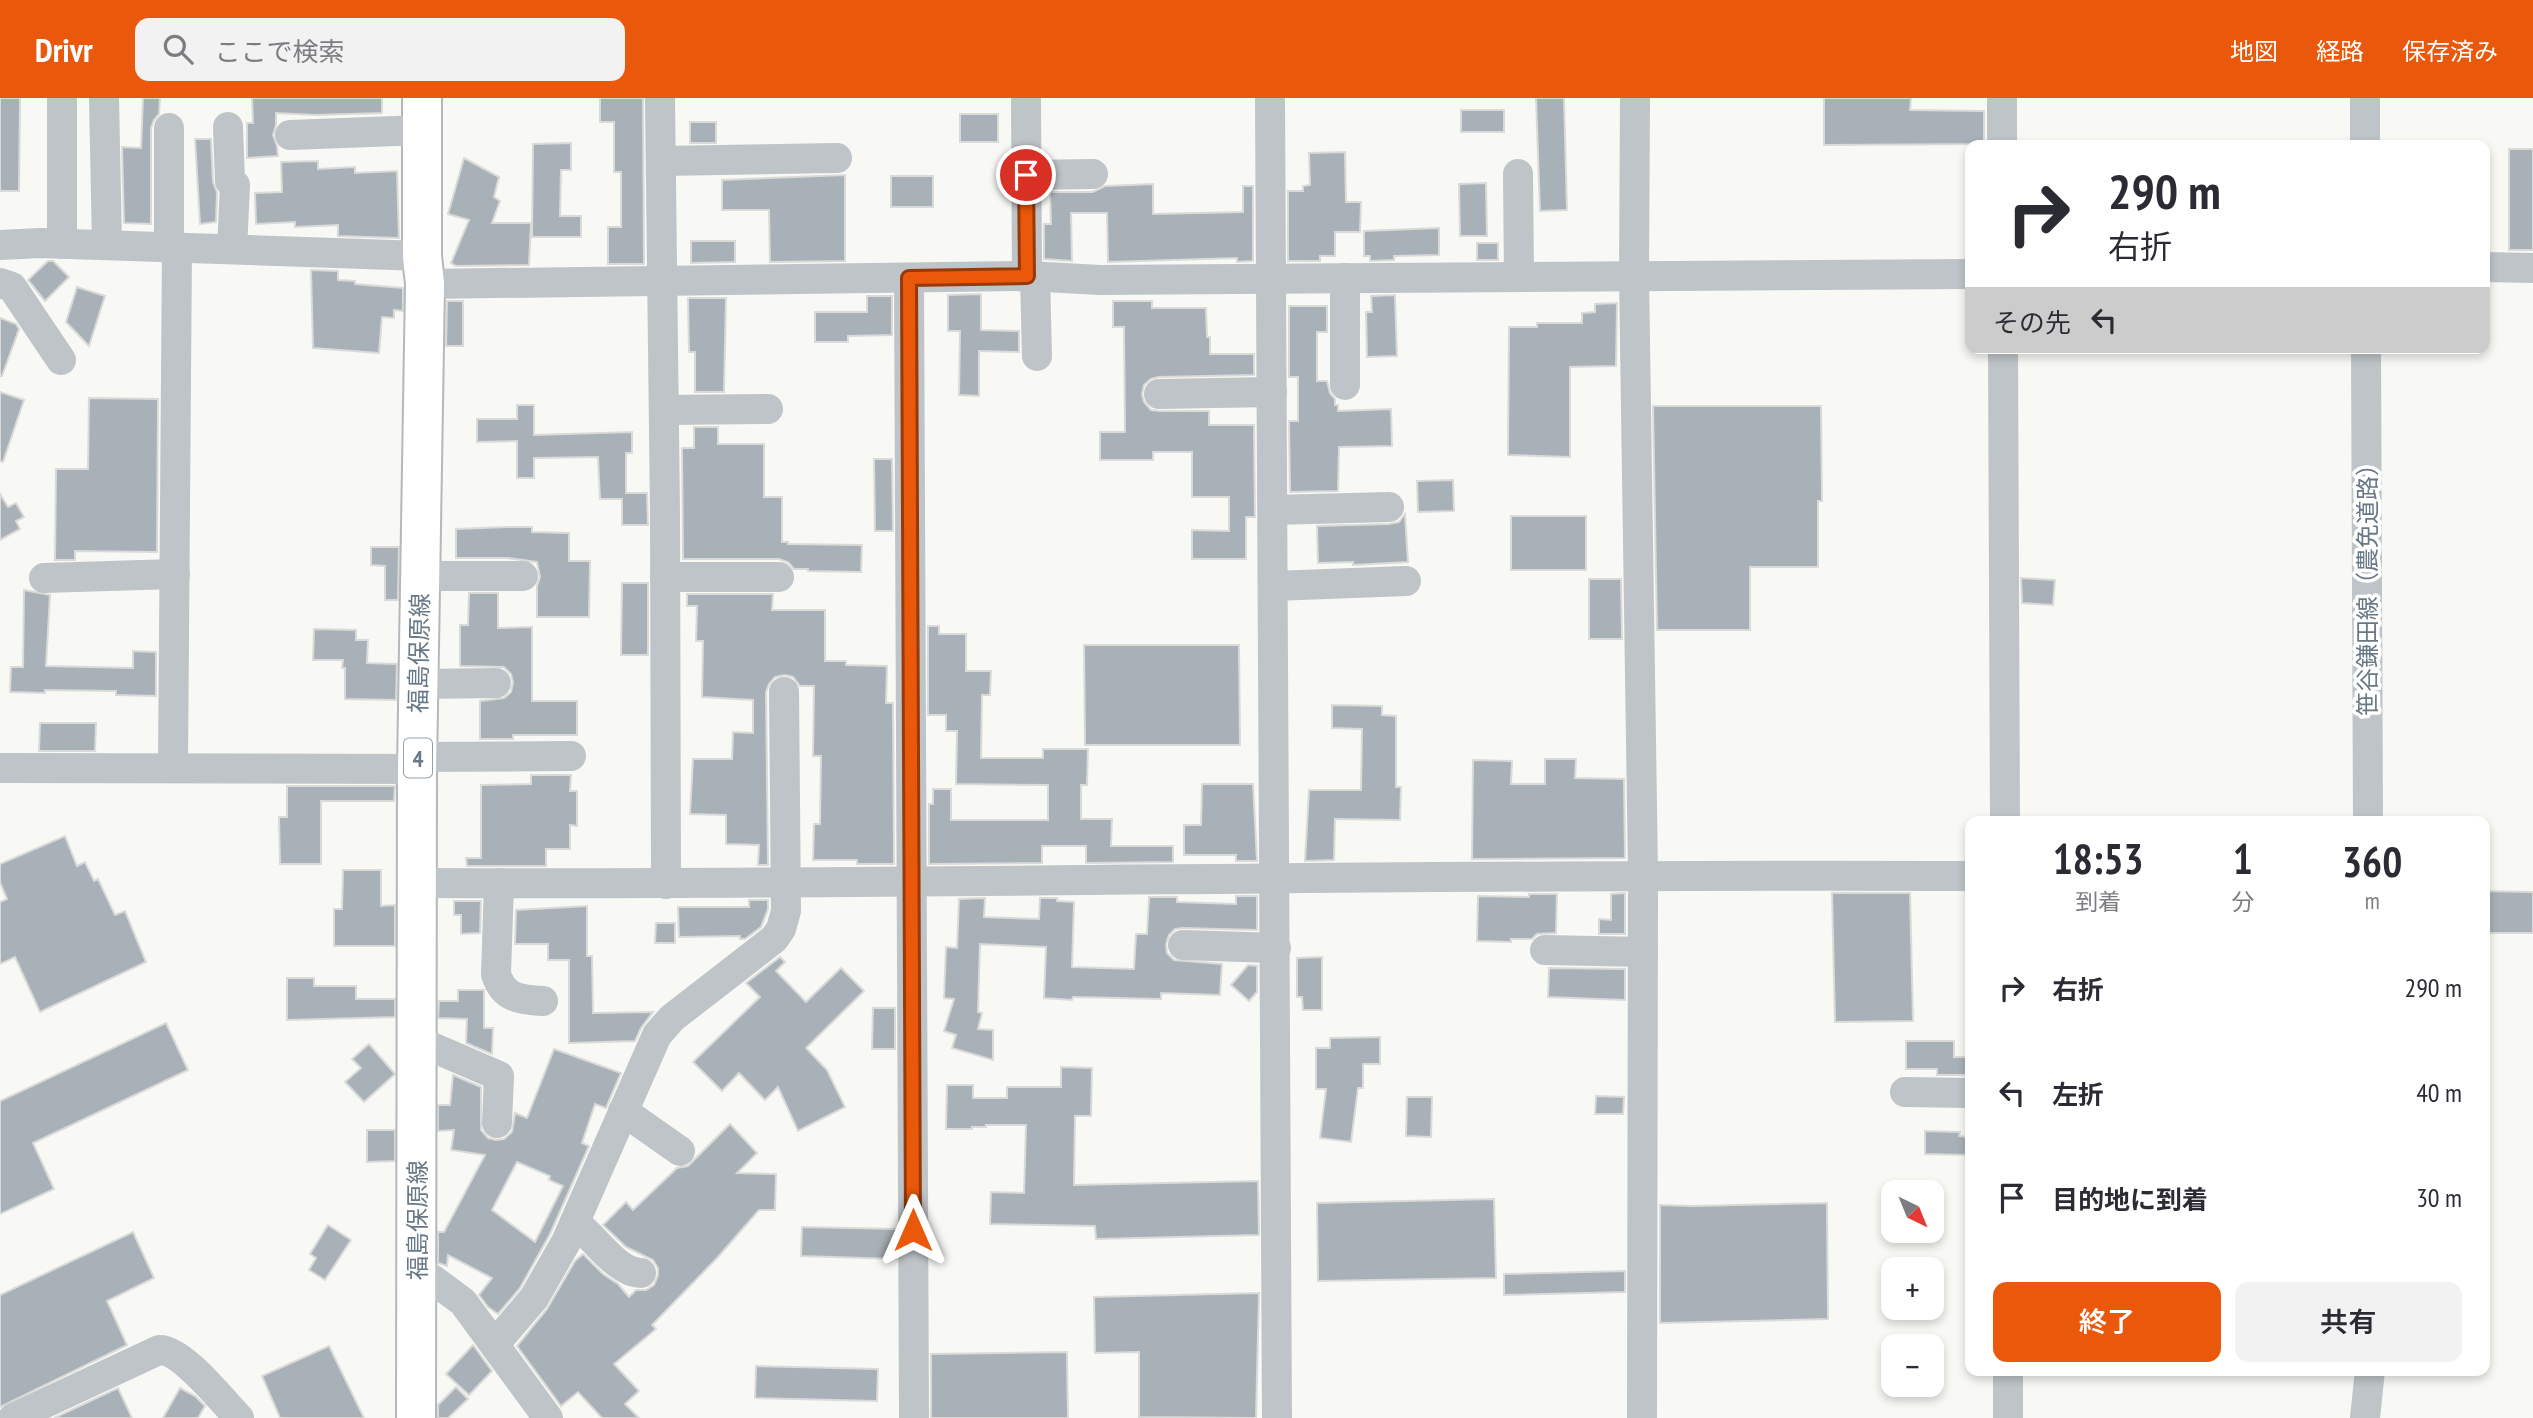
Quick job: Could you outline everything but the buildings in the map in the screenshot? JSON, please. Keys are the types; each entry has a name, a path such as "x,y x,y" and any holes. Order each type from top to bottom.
{"main road":[{"name":"福島保原線","path":"416,1418 422,114"}],"street":[{"path":"62,98 62,244"},
{"path":"104,98 107,245"},
{"path":"660,98 666,884"},
{"path":"1026,98 1026,175 1037,356"},
{"path":"1270,98 1277,1418"},
{"path":"1635,98 1634,275 1643,874 1642,1418"},
{"path":"2002,98 2002,140"},
{"path":"2365,98 2365,140"},
{"path":"290,135 422,114"},
{"path":"228,127 230,181 235,185 232,249"},
{"path":"169,128 173,248 173,768"},
{"path":"661,161 837,158"},
{"path":"1026,175 1093,174"},
{"path":"1518,174 1520,276"},
{"path":"0,245 232,249 423,270 662,282 1031,276 1100,279 1965,274"},
{"path":"2490,267 2533,268"},
{"path":"909,278 914,1418"},
{"path":"1345,278 1345,385"},
{"path":"0,283 12,287 61,360"},
{"path":"2003,354 2005,816"},
{"name":"笹谷鎌田線（農免道路）","path":"2366,354 2368,816"},
{"path":"1159,394 1272,392"},
{"path":"664,410 768,409"},
{"path":"1273,510 1389,507"},
{"path":"44,578 175,574"},
{"path":"420,576 523,576"},
{"path":"665,577 779,577"},
{"path":"1274,586 1405,581"},
{"path":"419,684 496,683"},
{"path":"495,1344 534,1298 576,1222 652,1043 665,1025 779,934 786,911 784,692"},
{"path":"1,766 173,768 417,763 571,755"},
{"path":"419,883 666,884 1643,874 1965,876"},
{"path":"499,883 496,974 499,986 514,997 543,1001"},
{"path":"1183,945 1276,948"},
{"path":"1545,950 1643,952"},
{"path":"418,1041 499,1076 498,1123"},
{"path":"1905,1092 1965,1093"},
{"path":"623,1111 680,1152"},
{"path":"576,1222 619,1265 634,1273 641,1273"},
{"path":"417,1277 432,1279 463,1302 548,1418"},
{"path":"13,1418 159,1350 165,1350 173,1353 189,1367 239,1418"},
{"path":"2008,1376 2008,1418"},
{"path":"2365,1418 2370,1376"}],"route":[{"path":"913,1230 909,278 1027,276 1026,175"}]}
